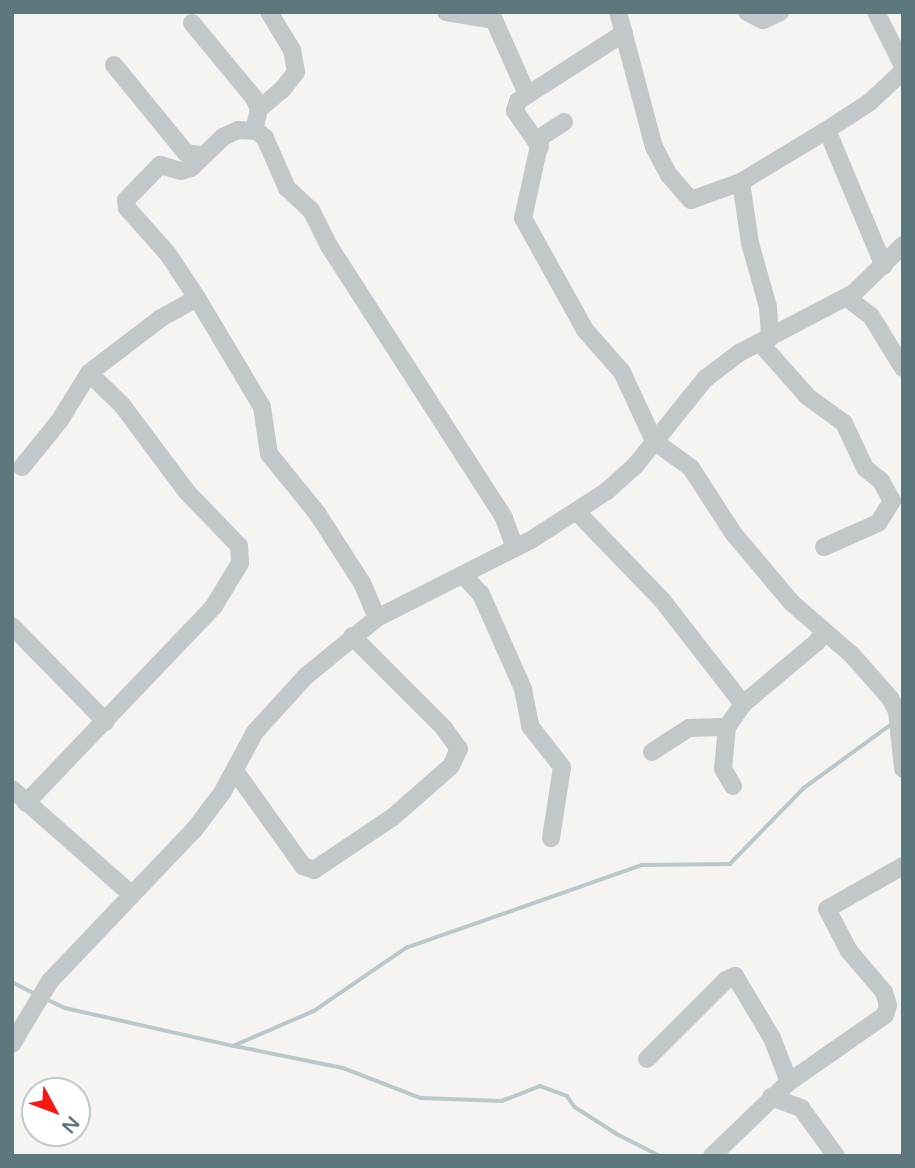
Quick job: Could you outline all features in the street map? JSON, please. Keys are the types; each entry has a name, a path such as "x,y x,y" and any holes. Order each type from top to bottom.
{"street":[{"path":"254,130 258,109 282,90 296,72 292,50 269,12"},
{"path":"446,12 494,19 526,92"},
{"path":"618,12 654,146 669,175 691,200 741,182 870,102 902,61 876,12"},
{"path":"747,12 754,20 763,20 780,12"},
{"path":"192,23 258,109"},
{"path":"540,147 515,111 526,92 544,86 624,33"},
{"path":"114,65 186,153 201,155"},
{"path":"564,122 543,134 523,218 585,330 622,372 654,441 691,468 733,533 792,603 872,675 893,705 903,769"},
{"path":"377,618 362,583 317,513 269,454 262,407 197,298 126,204 160,165 186,170 201,155 238,130 254,130 265,138 288,188 310,210 329,246 504,518 515,548"},
{"path":"12,1044 50,982 194,830 235,771 270,713 352,636 377,618 515,548 577,512 635,466 705,379 765,341 847,298 895,258 828,130"},
{"path":"741,182 750,243 768,307 765,341 808,397 844,423 866,468 880,481 891,501 878,523 824,547"},
{"path":"22,467 60,420 89,373 161,318 197,298"},
{"path":"847,298 872,316 903,368"},
{"path":"26,803 214,606 240,564 239,546 187,492 122,405 89,373"},
{"path":"577,512 662,600 743,704"},
{"path":"463,575 481,594 523,689 530,726 562,767 551,838"},
{"path":"12,626 106,722"},
{"path":"733,786 723,769 732,729 743,704 823,632"},
{"path":"235,771 303,866 314,870 393,817 444,774 460,756 459,749 352,636"},
{"path":"652,752 689,728 732,729"},
{"path":"12,789 131,894"},
{"path":"712,1156 789,1082 887,1012 884,992 849,951 827,909 903,866"},
{"path":"647,1059 726,979 735,976 772,1038 789,1082"},
{"path":"771,1097 801,1108 836,1156"}],"waterway":[{"path":"46,999 65,1008 233,1046 314,1011 406,948 642,865 730,864 804,788 893,723"},
{"path":"12,982 36,994"},
{"path":"235,1046 343,1068 421,1098 502,1101 540,1086 567,1096 575,1107 617,1134 660,1156"}]}
